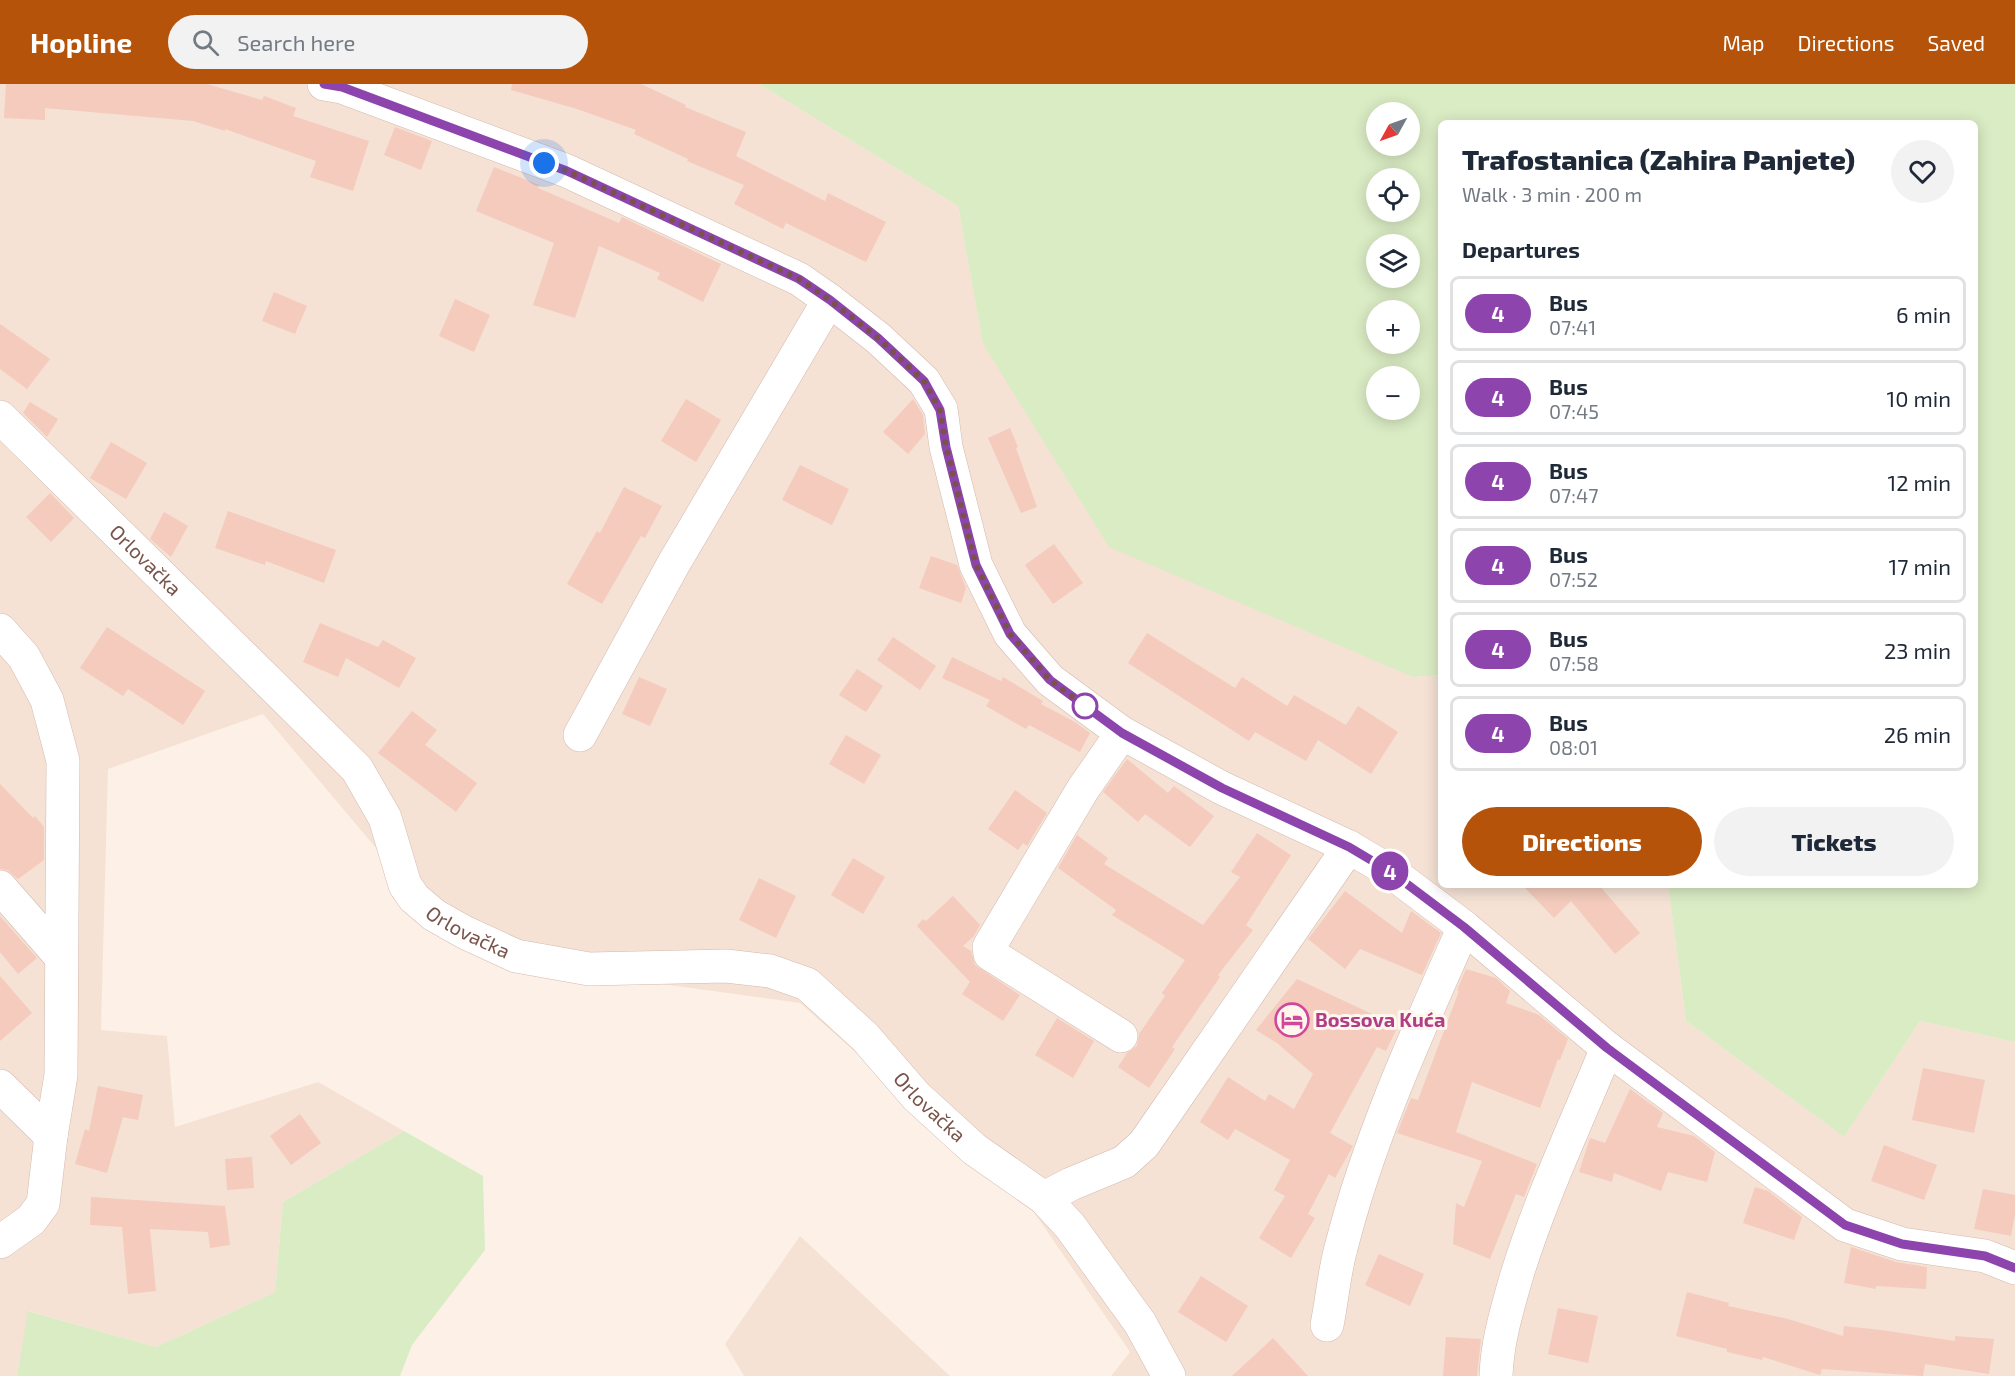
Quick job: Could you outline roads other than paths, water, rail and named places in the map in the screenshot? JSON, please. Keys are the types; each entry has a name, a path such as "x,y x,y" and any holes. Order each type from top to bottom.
{"street":[{"path":"324,84 342,87 567,171 799,279 830,300 878,338 924,381 940,410 946,447 976,565 1010,634 1050,680 1122,733 1222,788 1349,847 1391,872 1464,927 1607,1048 1845,1225 1902,1244 1985,1256 2015,1268"},
{"path":"580,735 674,563 830,300"},
{"name":"Orlovačka","path":"0,417 357,769 385,818 405,885 414,898 434,915 516,956 589,969 726,966 770,971 807,984 865,1037 916,1096 974,1149 1044,1198 1070,1226 1140,1323 1169,1376"},
{"path":"0,630 24,657 47,700 63,761 61,1075 43,1204 31,1220 0,1242"},
{"path":"1121,1036 990,954 989,947 1083,789 1122,733"},
{"path":"1044,1198 1124,1162 1144,1144 1349,847"},
{"path":"0,887 61,957"},
{"path":"1327,1325 1340,1249 1391,1096 1464,927"},
{"path":"1496,1376 1504,1317 1526,1244 1607,1048"},
{"path":"0,1086 11,1110 51,1136"}],"place":[{"name":"Bossova Kuća","path":"1292,1020"}]}
